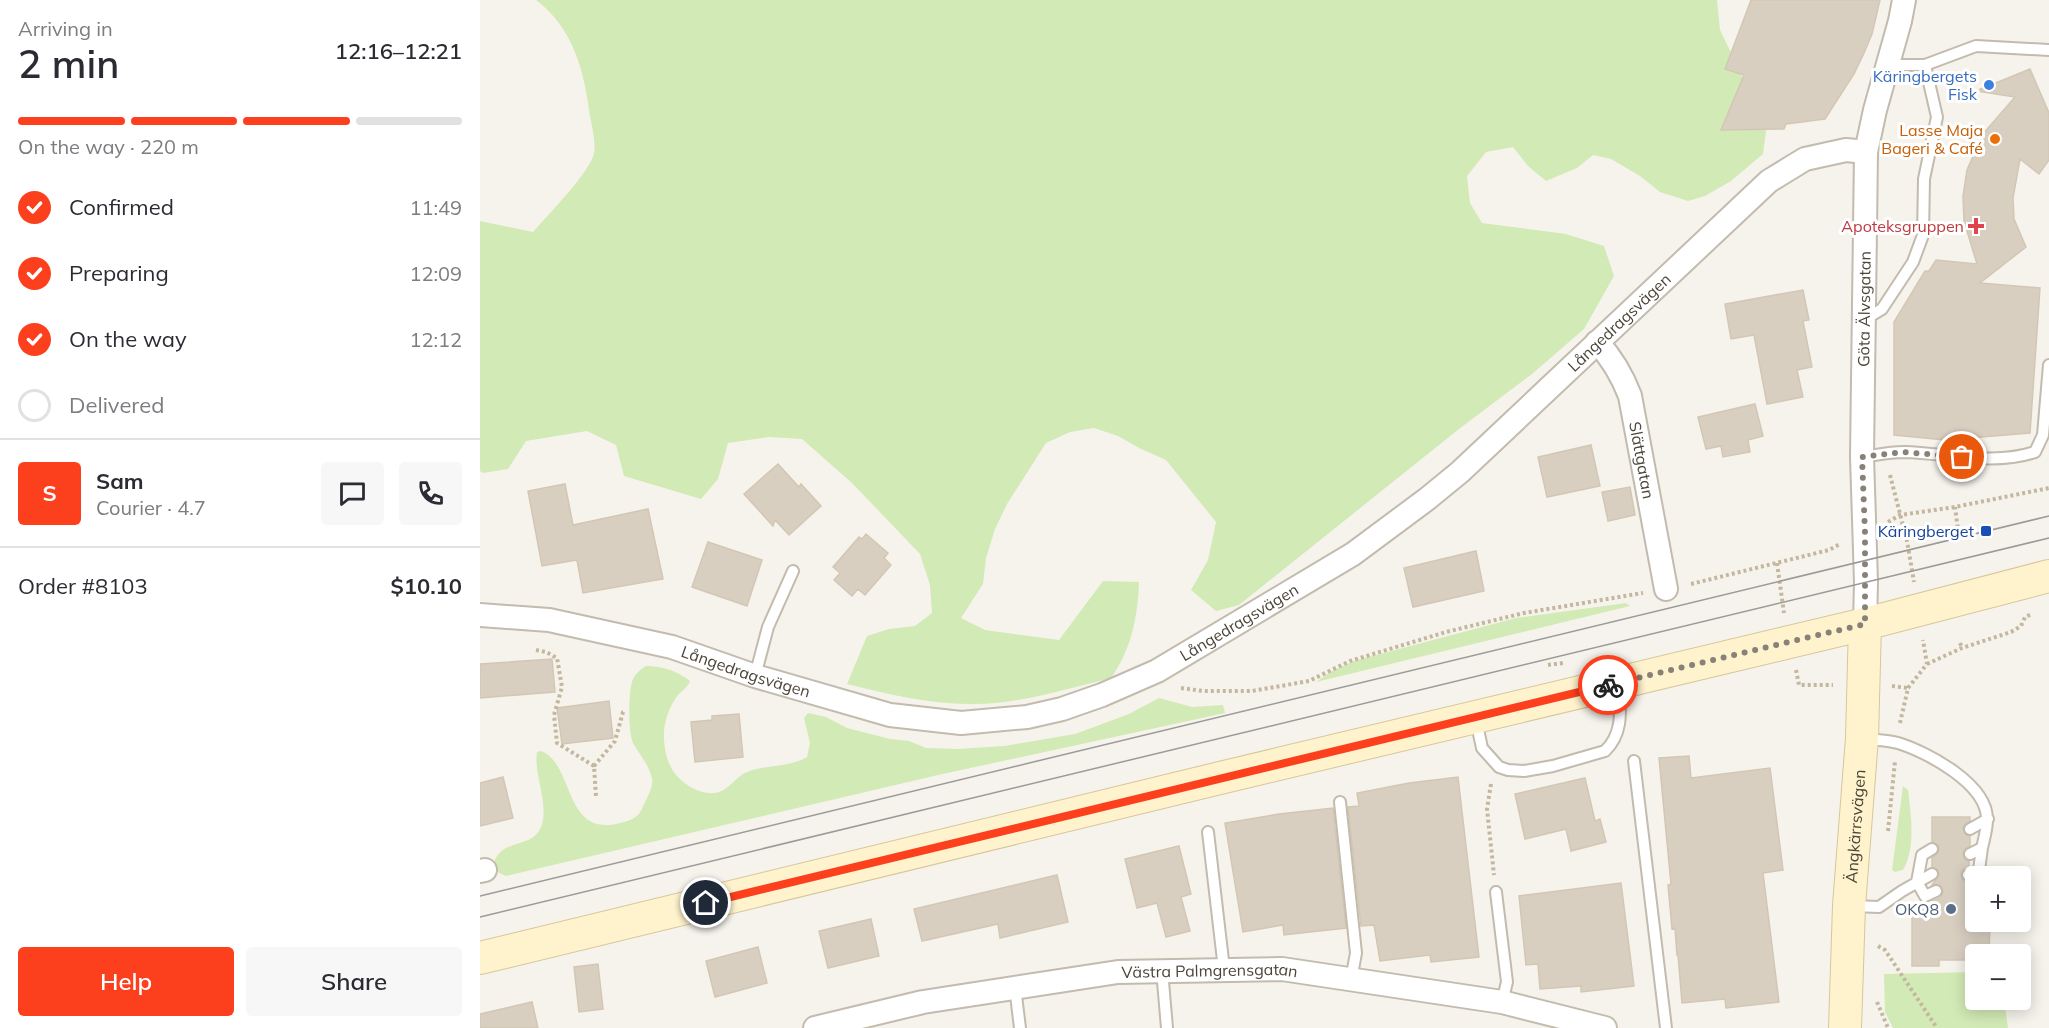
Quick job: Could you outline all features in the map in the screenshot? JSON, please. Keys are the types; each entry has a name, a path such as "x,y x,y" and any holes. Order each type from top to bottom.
{"street":[{"name":"Göta Älvsgatan","path":"1865,624 1865,533 1873,455 1863,320 1866,152 1904,0"},
{"name":"Långedragsvägen","path":"480,615 549,620 672,646 755,676 890,715 961,723 1028,717 1062,709 1102,695 1157,671 1353,554 1460,472 1769,181 1805,159 1846,150 1866,152"},
{"name":"Slättgatan","path":"1597,342 1610,356 1622,375 1630,396 1666,588"},
{"path":"480,958 1865,624 2049,576"},
{"name":"Ängkärrsvägen","path":"1845,1028 1864,907 1862,738 1865,624"},
{"name":"Västra Palmgrensgatan","path":"815,1028 845,1024 923,1002 1118,972 1282,969 1502,1002 1605,1028"}],"lane":[{"path":"1888,66 1925,65 1976,46 2049,50"},
{"path":"1863,320 1882,309 1912,262 1923,235 1924,179 1937,117 1925,65"},
{"path":"1873,455 1902,452 1981,458 2021,457 2035,452 2043,435 2049,365"},
{"path":"755,676 768,627 792,571"},
{"path":"1475,717 1482,748 1499,767 1524,771 1553,766 1605,751 1611,745 1621,717 1618,682"},
{"path":"1862,738 1897,743 1925,754 1967,782 1983,803 1988,819 1980,866"},
{"path":"1634,761 1666,1028"},
{"path":"1340,802 1356,953 1351,980"},
{"path":"1970,830 1988,819"},
{"path":"1208,832 1224,969"},
{"path":"1970,854 1982,848"},
{"path":"1932,849 1922,855 1917,882 1925,896 1935,891"},
{"path":"1864,907 1932,874"},
{"path":"1496,892 1507,982 1502,1002"},
{"path":"1162,970 1167,1028"},
{"path":"1015,987 1020,1028"}],"path":[{"path":"1873,455 1900,515 1912,571 1927,664"},
{"path":"1900,515 1955,507 2049,488"},
{"path":"1903,530 1920,537 1958,530 1955,507"},
{"path":"1157,671 1166,683 1203,691 1252,691 1309,681 1350,661 1446,632 1524,613 1666,588 1766,566 1829,550 1841,544"},
{"path":"1887,838 1897,743 1903,703 1908,688 1927,664 2021,626 2025,617"},
{"path":"1960,643 1962,648"},
{"path":"536,651 546,652 557,658 560,668 562,687 554,715 557,743 594,766"},
{"path":"596,797 594,766 615,741 625,711"},
{"path":"1496,892 1487,810 1491,786 1499,767"},
{"path":"1864,907 1878,946 1877,953"},
{"path":"1878,946 1885,950 1937,1028"}],"green space":[{"path":"536,0 1717,0 1720,30 1740,71 1753,107 1766,131 1763,154 1731,181 1705,196 1688,201 1660,192 1640,176 1611,159 1593,155 1577,168 1546,181 1528,166 1513,147 1486,152 1467,176 1470,203 1482,223 1566,234 1604,246 1614,276 1584,329 1532,374 1459,429 1239,605 1216,611 1191,590 1208,560 1216,522 1166,460 1118,436 1094,428 1070,432 1046,443 1007,504 995,529 986,558 983,584 961,618 985,630 1059,640 1103,581 1139,582 1135,620 1124,656 1111,678 1059,691 988,704 939,702 892,695 847,684 867,636 889,629 915,626 932,613 930,585 920,554 852,483 802,439 769,437 728,443 718,479 701,499 624,476 616,445 587,431 526,441 508,469 483,473 480,471 480,221 533,232 577,182 594,153 588,99 575,52 560,24"},
{"path":"1626,603 1630,606 1316,682 1332,671 1354,661 1516,618"},
{"path":"646,666 669,670 690,681 676,697 668,714 664,731 665,749 670,765 678,777 690,787 705,793 719,792 745,773 753,770 793,763 807,757 810,743 804,718 808,713 826,717 847,728 890,739 909,741 926,748 957,749 1004,746 1075,734 1129,714 1159,698 1192,707 1223,705 1225,713 938,775 506,876 499,873 494,862 498,855 509,847 529,840 539,831 542,823 544,813 537,771 537,752 541,751 552,758 572,798 588,820 602,825 620,823 638,815 651,790 652,779 649,769 631,738 629,701 633,679"},
{"path":"1903,786 1908,790 1911,820 1910,852 1903,870 1895,872 1892,870"},
{"path":"1965,972 1965,1010 2006,1010 2008,1028 1893,1028 1885,1012 1884,974"}],"building":[{"path":"1751,0 1880,0 1872,34 1864,53 1854,74 1825,119 1786,124 1784,129 1721,130 1744,75 1725,69"},
{"path":"2030,69 2049,113 2049,160 2039,174 2020,159 2013,198 2014,219 2026,247 1980,283 2040,288 2030,433 1945,440 1894,435 1894,322 1925,271 1929,271 1936,260 1977,264 1964,221 1963,196 1967,170 1983,134 2015,97 1976,91"},
{"path":"1803,290 1809,320 1803,321 1812,367 1797,370 1803,397 1767,404 1754,335 1731,339 1725,304"},
{"path":"1755,404 1763,436 1748,440 1750,452 1723,457 1721,446 1706,449 1698,417"},
{"path":"1591,445 1600,486 1547,497 1538,457"},
{"path":"778,464 821,506 789,535 775,520 773,526 744,494"},
{"path":"565,484 573,525 648,509 663,579 583,593 577,560 542,566 528,491"},
{"path":"1630,487 1635,515 1608,521 1602,492"},
{"path":"866,534 888,553 884,558 891,565 865,595 858,589 852,596 834,580 840,573 833,567 859,537 862,539"},
{"path":"708,542 762,560 747,606 692,587"},
{"path":"1476,551 1484,591 1413,607 1404,568"},
{"path":"552,659 555,692 480,698 480,664"},
{"path":"609,701 613,738 562,744 557,708"},
{"path":"739,714 743,757 695,762 691,722 712,720 712,716"},
{"path":"1689,756 1691,778 1770,768 1783,870 1763,873 1779,1002 1726,1008 1725,999 1682,1003 1675,928 1672,929 1668,885 1671,884 1659,758"},
{"path":"503,777 513,818 480,826 480,783"},
{"path":"1458,777 1479,957 1431,962 1430,955 1380,961 1374,925 1361,926 1348,807 1359,806 1357,793"},
{"path":"1585,778 1595,821 1600,819 1606,842 1571,851 1566,829 1525,839 1515,794"},
{"path":"1333,808 1346,928 1284,935 1283,925 1243,932 1225,823"},
{"path":"1932,817 1970,817 1970,821 1964,825 1963,829 1966,835 1970,836 1970,846 1964,849 1963,854 1965,860 1969,861 1969,866 1965,866 1961,875 1965,881 1965,932 1990,932 1989,944 1965,944 1965,960 1939,960 1939,966 1912,966 1912,910 1932,909 1932,901 1940,898 1943,892 1940,885 1932,885 1939,875 1938,870 1932,867 1932,858 1939,849 1938,845 1932,842"},
{"path":"1179,846 1191,894 1181,897 1190,931 1166,937 1157,903 1137,908 1125,859"},
{"path":"1057,875 1068,922 1000,938 998,924 922,941 914,909"},
{"path":"1621,883 1634,986 1581,992 1581,986 1540,989 1538,964 1526,965 1519,896"},
{"path":"871,919 879,956 828,968 819,931"},
{"path":"758,947 767,983 715,997 706,961"},
{"path":"598,964 603,1009 579,1012 574,967"},
{"path":"532,1002 538,1028 480,1028 480,1014"}],"tram line":[{"path":"480,896 2049,516"},
{"path":"480,917 2049,538"}],"way so far":[{"path":"1608,685 1865,624 1862,457 1902,452 1962,457"}],"place":[{"name":"Käringbergets Fisk","path":"1989,85"},
{"name":"Lasse Maja Bageri & Café","path":"1995,139"},
{"name":"Apoteksgruppen","path":"1976,226"},
{"name":"Käringberget","path":"1986,531"},
{"name":"OKQ8","path":"1951,909"}],"route":[{"path":"706,903 1608,685"}]}
